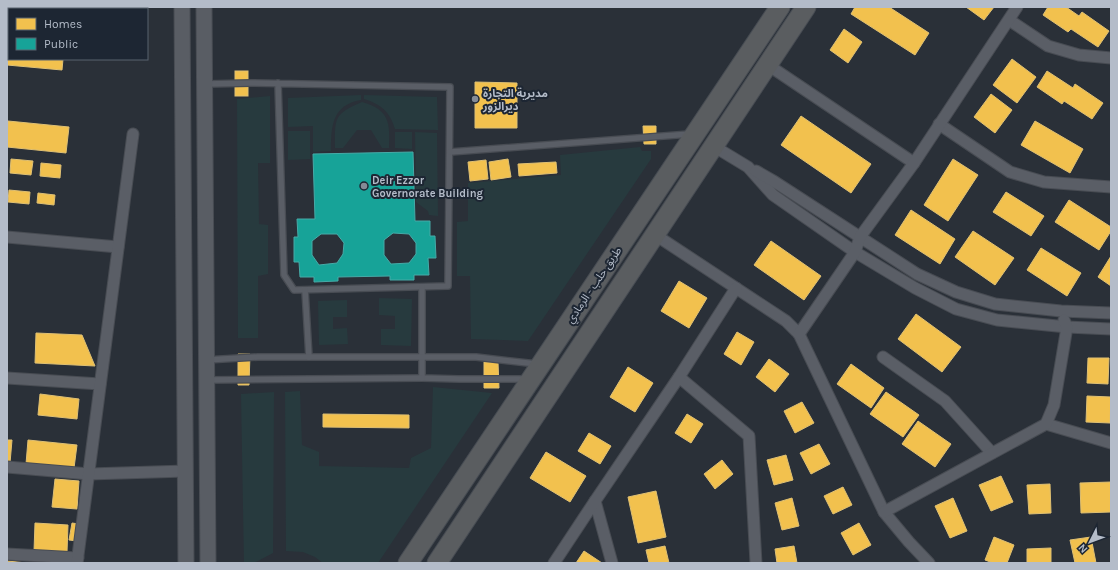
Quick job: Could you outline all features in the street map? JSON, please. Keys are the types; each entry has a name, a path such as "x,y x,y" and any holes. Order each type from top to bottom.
{"highway":[{"name":"طريق حلب - الرمادي","path":"408,563 780,7"},
{"name":"طريق حلب - الرمادي","path":"437,563 806,7"}],"main road":[{"path":"182,7 186,563"},
{"path":"204,7 208,563"}],"street":[{"path":"799,334 855,252 860,237 914,163 1017,7"},
{"path":"1009,20 1048,46 1079,55 1111,58"},
{"path":"768,65 914,163"},
{"path":"939,124 1010,172 1044,182 1111,188"},
{"path":"7,554 78,560 133,134"},
{"path":"714,147 775,182 917,274 956,292 995,304 1111,313"},
{"path":"748,167 773,195 855,252 915,288 956,309 997,320 1067,327 1111,329"},
{"path":"654,234 786,321 799,334 884,512 929,563"},
{"path":"7,237 118,247"},
{"path":"554,563 679,377 736,288"},
{"path":"884,512 1046,424 1054,405 1067,327 1061,310"},
{"path":"882,357 945,401 992,453"},
{"path":"679,377 749,436 756,563"},
{"path":"7,378 100,384"},
{"path":"1046,424 1111,443"},
{"path":"7,467 89,474 186,471"},
{"path":"595,500 612,563"}],"lane":[{"path":"204,84 278,83 450,87 448,286 294,290 284,275 278,83"},
{"path":"450,152 696,133"},
{"path":"422,287 422,378"},
{"path":"305,290 309,357"},
{"path":"206,360 258,357 476,357 537,372"},
{"path":"206,380 422,378 459,380 537,372"}],"green space":[{"path":"361,95 361,100 344,107 335,118 331,151 313,152 313,126 288,127 288,98"},
{"path":"364,95 437,97 438,130 395,129 387,113 380,106 364,99"},
{"path":"270,96 270,163 258,163 259,224 268,225 268,274 258,276 258,338 238,338 237,99"},
{"path":"362,102 371,105 383,113 388,125 389,148 382,148 371,130 357,130 343,148 335,148 335,130 338,119 346,110"},
{"path":"288,131 310,131 310,159 288,160"},
{"path":"395,132 412,132 412,149 395,148"},
{"path":"415,132 437,133 438,216 429,215 428,211 416,202"},
{"path":"640,147 642,151 651,151 651,159 528,341 471,339 470,276 457,276 457,222 468,221 468,183 561,175 560,155"},
{"path":"379,298 412,299 411,346 381,345 381,329 395,329 395,316 379,315"},
{"path":"347,300 347,317 333,317 333,329 347,328 348,344 319,345 318,301"},
{"path":"433,387 492,393 378,563 323,563 315,557 303,552 286,551 285,392 300,391 302,445 319,452 319,466 409,468 411,458 431,448"},
{"path":"274,392 273,553 254,563 244,563 241,394"}],"building: Homes":[{"path":"7,7 81,7 8,8 7,13"},
{"path":"855,7 889,7 929,33 915,55 851,14"},
{"path":"966,7 994,7 984,20"},
{"path":"1048,7 1066,7 1079,16 1082,12 1109,31 1098,47 1071,29 1068,32 1043,15"},
{"path":"7,23 8,60 63,60 62,70 7,65"},
{"path":"844,29 862,42 848,63 830,50"},
{"path":"1012,59 1036,77 1017,103 993,85"},
{"path":"235,71 248,71 248,96 235,96"},
{"path":"1047,71 1073,88 1075,84 1103,103 1092,119 1064,101 1062,104 1037,87"},
{"path":"475,82 517,83 517,128 475,128"},
{"path":"991,94 1012,110 995,133 974,117"},
{"path":"801,116 871,164 851,193 781,145"},
{"path":"8,121 69,127 66,153 7,147"},
{"path":"1035,121 1083,149 1070,173 1021,145"},
{"path":"643,126 656,126 656,144 644,144"},
{"path":"11,159 33,161 31,175 10,173"},
{"path":"508,159 511,177 491,180 489,162"},
{"path":"953,159 978,175 948,221 924,205"},
{"path":"486,160 488,179 470,181 468,162"},
{"path":"556,162 557,173 519,176 518,164"},
{"path":"41,163 61,165 60,178 40,176"},
{"path":"9,190 30,192 29,204 8,202"},
{"path":"1006,192 1044,216 1031,236 993,212"},
{"path":"38,193 55,195 54,205 37,203"},
{"path":"1069,200 1111,227 1111,231 1099,250 1055,222"},
{"path":"911,210 955,239 940,264 895,235"},
{"path":"973,231 1014,258 995,285 955,257"},
{"path":"771,241 821,276 804,300 754,265"},
{"path":"1041,248 1081,273 1067,296 1027,270"},
{"path":"1111,256 1111,286 1098,277"},
{"path":"679,281 707,298 689,328 661,311"},
{"path":"916,314 961,347 942,372 898,339"},
{"path":"737,332 754,342 741,365 724,354"},
{"path":"36,333 82,335 95,366 35,363"},
{"path":"238,354 250,354 249,385 238,385"},
{"path":"1088,358 1109,358 1108,384 1087,383"},
{"path":"769,359 789,374 775,392 756,377"},
{"path":"484,362 498,362 499,388 484,388"},
{"path":"851,364 884,388 871,408 837,384"},
{"path":"628,367 653,383 635,412 610,397"},
{"path":"886,392 919,415 903,437 870,414"},
{"path":"40,394 79,399 77,419 38,415"},
{"path":"1087,396 1111,397 1110,423 1086,422"},
{"path":"802,402 814,423 795,433 784,411"},
{"path":"323,414 409,415 409,428 323,427"},
{"path":"687,414 703,424 691,443 675,433"},
{"path":"918,421 951,444 935,467 902,444"},
{"path":"589,433 611,446 600,464 578,451"},
{"path":"7,440 12,440 10,463 7,462"},
{"path":"28,440 77,445 74,468 26,464"},
{"path":"819,444 830,464 811,474 800,453"},
{"path":"546,452 586,476 570,502 530,478"},
{"path":"786,455 793,480 774,485 767,460"},
{"path":"722,460 733,474 715,489 704,474"},
{"path":"1001,476 1013,502 991,511 979,485"},
{"path":"55,479 79,481 77,509 52,507"},
{"path":"1111,482 1111,512 1081,513 1080,483"},
{"path":"1050,484 1051,513 1029,514 1027,485"},
{"path":"843,487 852,505 833,514 824,496"},
{"path":"656,491 666,537 638,543 628,497"},
{"path":"792,498 799,526 782,530 775,503"},
{"path":"953,498 967,531 950,538 935,506"},
{"path":"35,523 68,525 67,552 34,551"},
{"path":"72,523 79,524 77,541 69,540"},
{"path":"859,523 871,545 853,555 841,533"},
{"path":"994,537 1014,545 1007,563 993,563 985,560"},
{"path":"1091,537 1096,563 1075,563 1070,540"},
{"path":"665,546 669,563 649,563 646,550"},
{"path":"794,546 797,563 777,563 775,549"},
{"path":"1051,548 1051,563 1027,563 1027,549"},
{"path":"584,551 602,563 576,563"},
{"path":"7,561 27,563 7,563"}],"building: Public":[{"name":"Deir Ezzor Governorate Building","path":"413,152 415,221 430,221 430,236 435,236 436,258 428,258 429,275 414,275 414,280 390,280 390,276 338,277 338,281 314,282 314,277 300,277 299,262 294,262 294,237 298,237 297,219 315,219 313,154","holes":["393,233 409,234 416,243 416,254 409,263 391,264 384,255 384,240","321,234 337,234 344,243 343,254 337,263 319,265 312,255 312,241"]}],"place":[{"name":"مديرية التجارة ديرالزور","path":"475,99"},
{"name":"Deir Ezzor Governorate Building","path":"364,186"}]}
